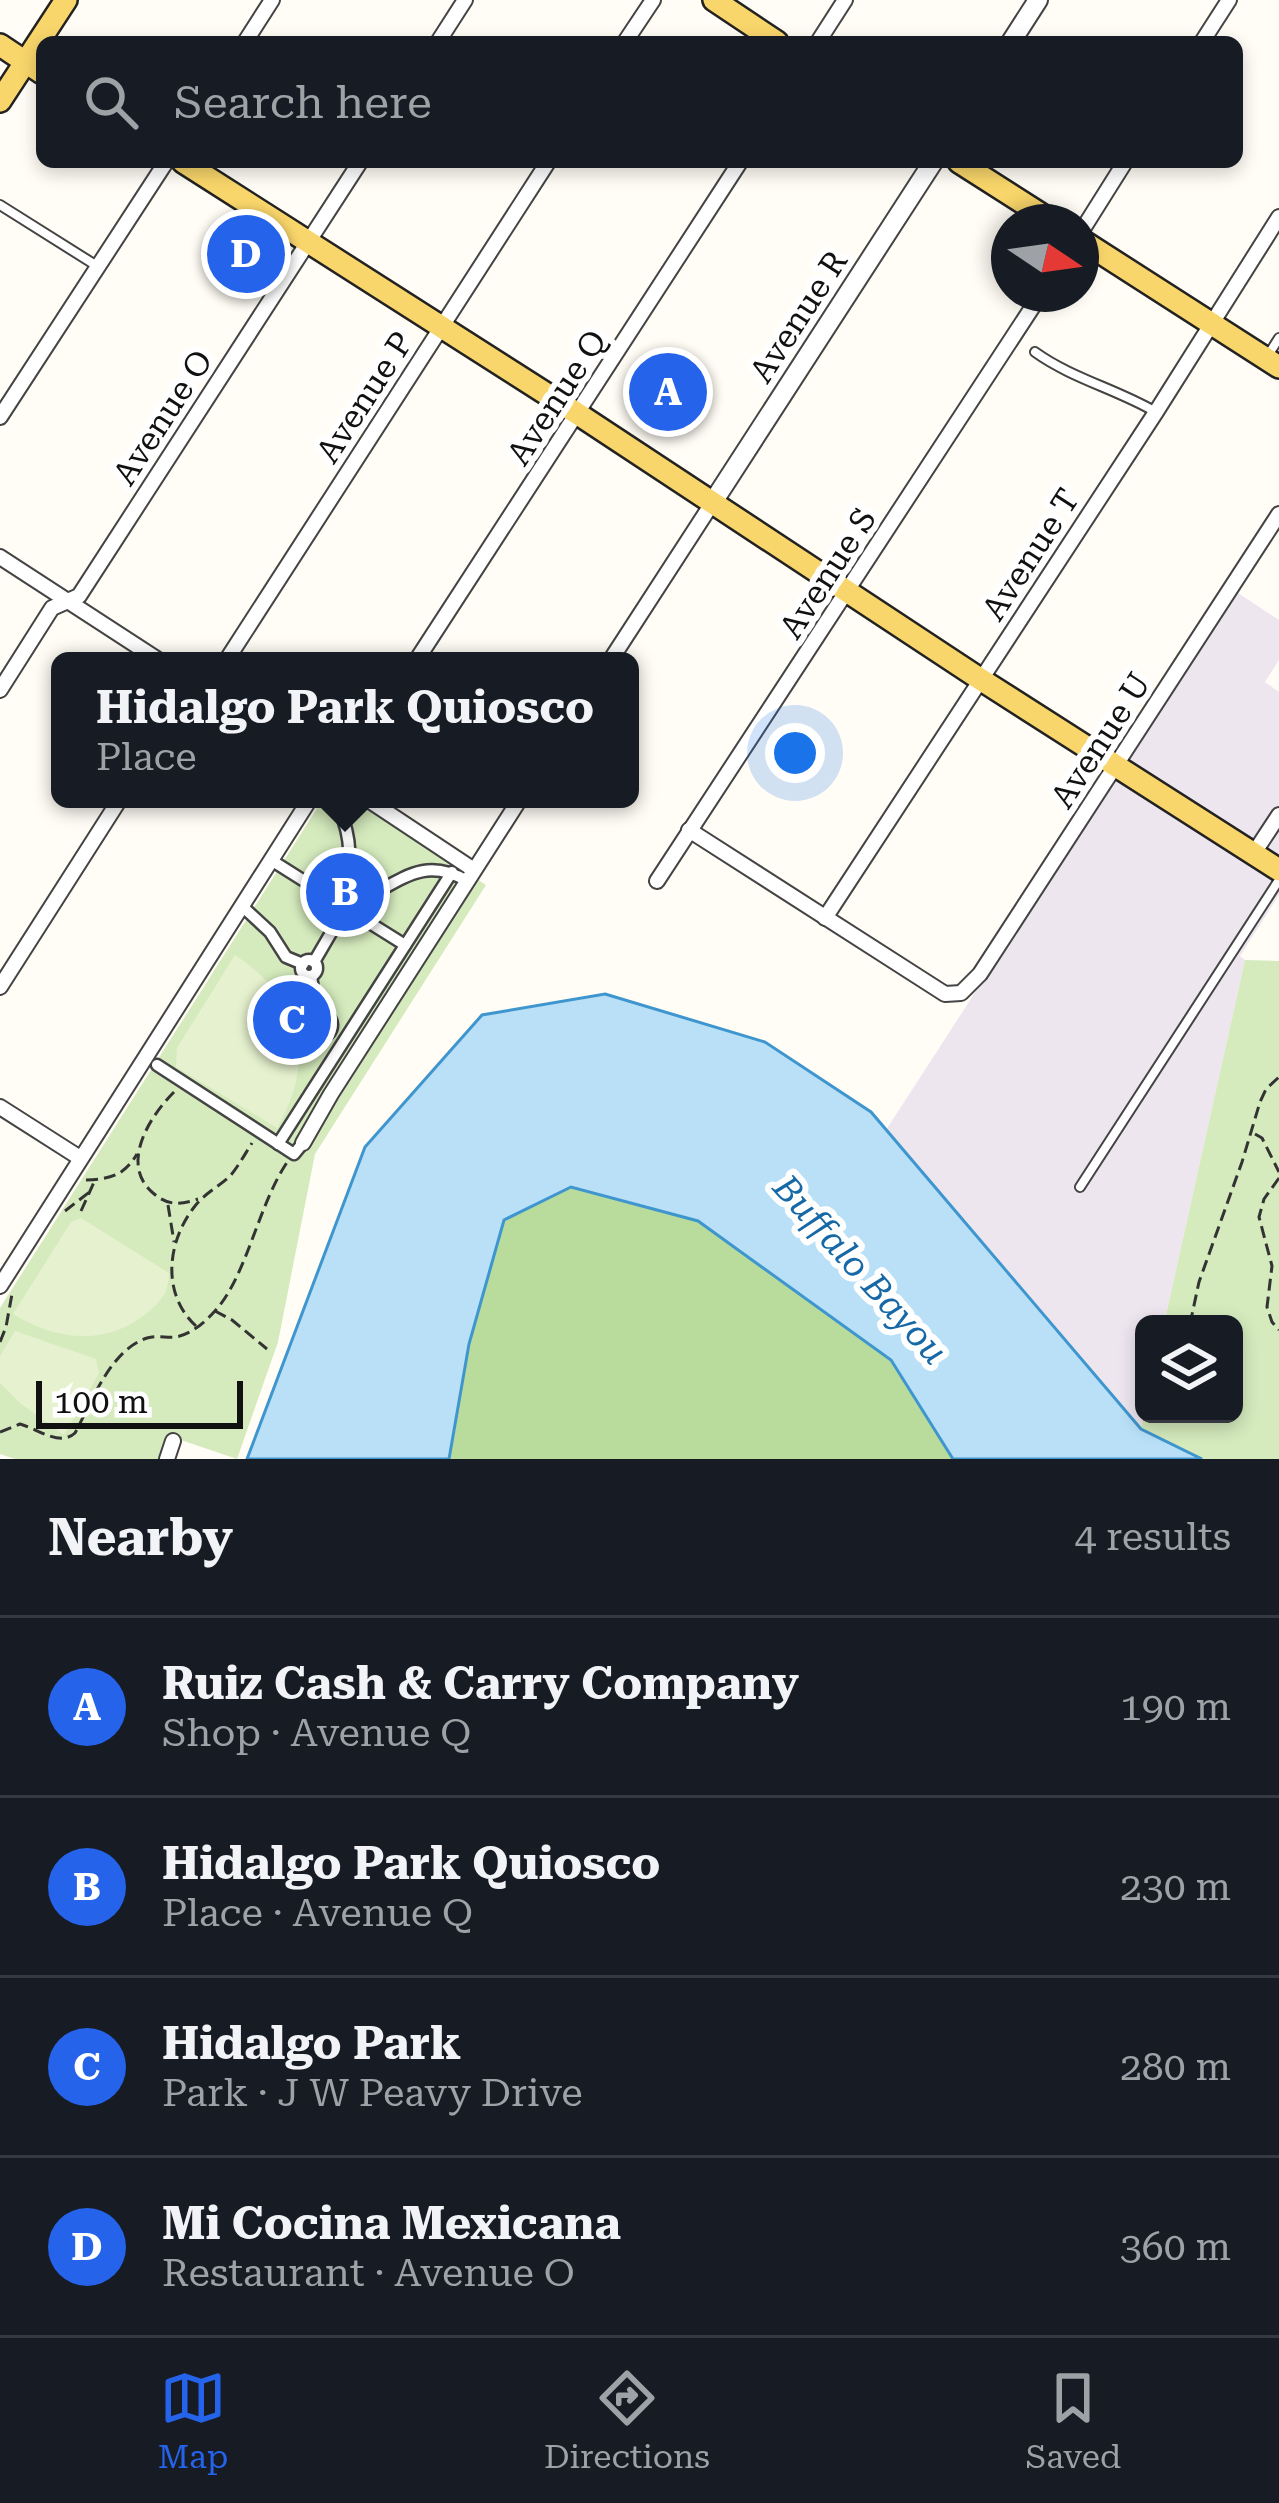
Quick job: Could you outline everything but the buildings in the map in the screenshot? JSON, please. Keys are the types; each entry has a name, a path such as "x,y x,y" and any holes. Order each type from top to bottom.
{"main road":[{"path":"49,36 66,0"},
{"path":"714,0 768,36"},
{"path":"0,45 34,67 0,101"},
{"path":"192,168 1279,870"},
{"path":"968,168 1025,204"},
{"path":"1099,248 1273,363"}],"street":[{"path":"249,36 272,0"},
{"path":"442,36 465,0"},
{"path":"630,36 652,0"},
{"path":"822,36 845,0"},
{"path":"1015,36 1038,0"},
{"path":"1206,36 1228,0"},
{"path":"0,417 162,168"},
{"name":"Avenue O","path":"0,690 52,608 79,596 355,168"},
{"name":"Avenue P","path":"232,652 544,168"},
{"name":"Avenue Q","path":"422,652 736,168"},
{"name":"Avenue R","path":"713,502 929,168"},
{"path":"1099,206 1121,168"},
{"name":"Avenue T","path":"825,919 1279,218"},
{"name":"Avenue S","path":"656,881 1029,312"},
{"path":"616,652 713,502"},
{"name":"Avenue U","path":"825,919 945,994 962,994 980,974 1279,514"},
{"path":"0,557 146,652"},
{"path":"0,987 114,808"},
{"path":"7,1288 80,1158 304,808"},
{"path":"335,926 353,928 364,920 368,909 357,891 349,831 338,808"},
{"path":"379,808 471,875"},
{"path":"157,1065 278,1144 299,1148 514,808"},
{"path":"1255,854 1279,815"},
{"path":"689,830 825,919"},
{"path":"271,860 328,896"},
{"path":"335,926 326,910 333,890 357,891 425,871 446,869 471,875"},
{"path":"278,1144 452,872"},
{"path":"242,906 270,932 286,957 308,963"},
{"path":"364,920 405,945"},
{"path":"317,1014 310,976 302,972 335,926"},
{"path":"0,1107 80,1158"},
{"path":"167,1459 173,1441"}],"lane":[{"path":"0,206 98,267"},
{"path":"1273,363 1279,338"},
{"path":"1035,352 1055,367 1124,393 1156,412"},
{"path":"1080,1187 1279,880"}],"path":[{"path":"335,926 357,891"},
{"path":"1192,1315 1262,1096 1279,1077"},
{"path":"183,1082 148,1124 138,1166 155,1195 168,1203 202,1198"},
{"path":"174,1249 185,1221 202,1198 234,1171 260,1132"},
{"path":"1252,1133 1262,1138 1279,1175 1258,1217 1271,1262 1268,1312 1279,1330"},
{"path":"0,1432 20,1424 68,1439 103,1380 128,1350 144,1339 179,1336 215,1311 228,1293 284,1166 299,1148"},
{"path":"66,1182 115,1177 140,1149"},
{"path":"81,1211 95,1180"},
{"path":"61,1215 92,1190"},
{"path":"168,1203 174,1294 197,1327"},
{"path":"0,1342 6,1327 7,1288"},
{"path":"215,1311 266,1349"}],"shaded area":[{"path":"1235,591 1279,620 1279,660 1265,682 1279,692 1279,895 1240,956 1245,960 1166,1315 1135,1315 1135,1422 886,1130"}],"green space":[{"path":"317,808 371,808 486,885 315,1154 278,1342 237,1459 169,1436 160,1459 15,1459 0,1454 0,1308"},
{"path":"235,955 275,991 296,1032 297,1078 277,1128 176,1067 177,1048"},
{"path":"1245,960 1279,961 1279,1459 1202,1459 1141,1429 1142,1423 1243,1423 1243,1315 1166,1315"},
{"path":"571,1187 698,1221 891,1361 953,1459 449,1459 469,1344 504,1220"},
{"path":"81,1218 169,1273 166,1290 152,1309 132,1324 98,1335 46,1330 13,1314 71,1222"},
{"path":"15,1331 96,1359 99,1373 64,1435 0,1383 0,1356"}],"water":[{"name":"Buffalo Bayou","path":"605,994 765,1042 871,1112 1135,1423 1202,1459 953,1459 891,1360 698,1221 571,1187 504,1220 469,1344 449,1459 247,1459 365,1147 482,1015"}],"place":[{"name":"Mi Cocina Mexicana","path":"246,254"},
{"name":"Ruiz Cash & Carry Company","path":"668,392"},
{"name":"Hidalgo Park Quiosco","path":"345,892"},
{"name":"Hidalgo Park","path":"292,1020"}]}
